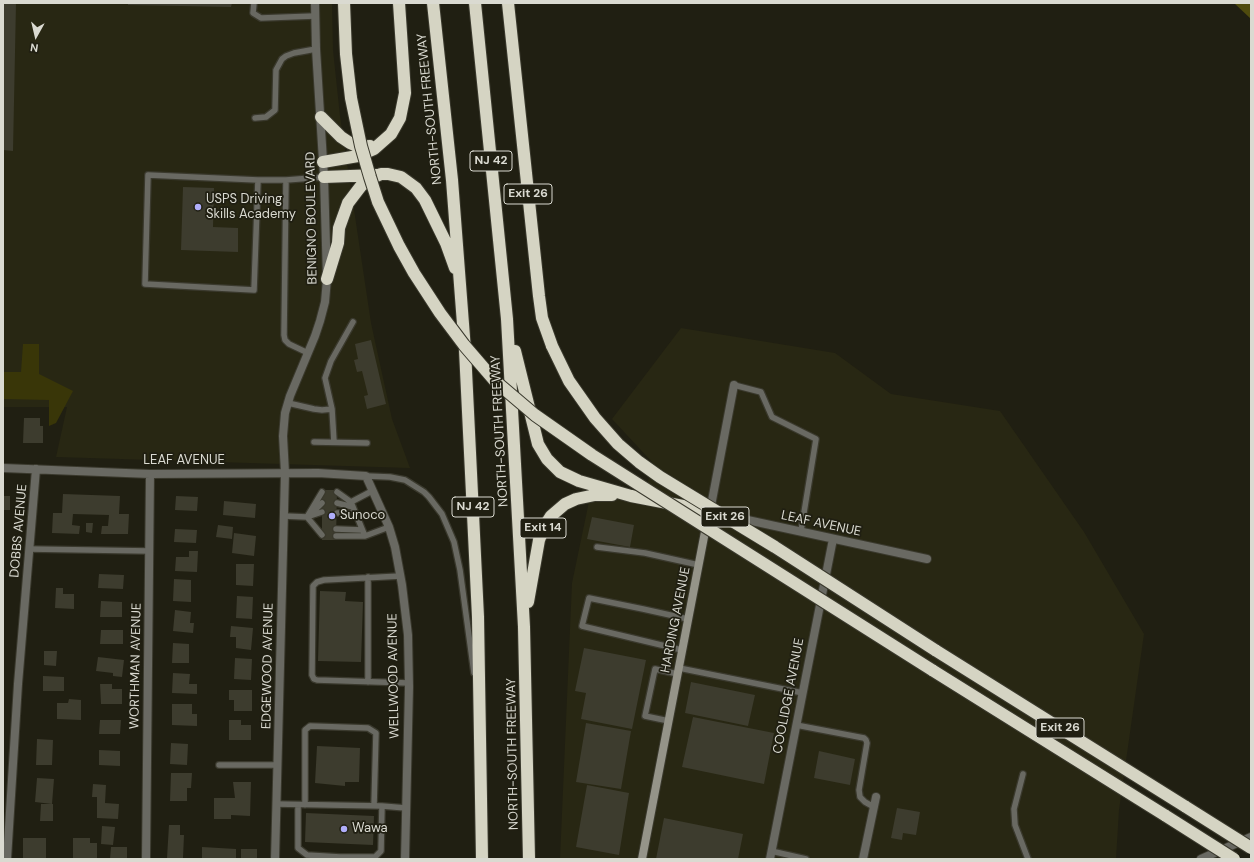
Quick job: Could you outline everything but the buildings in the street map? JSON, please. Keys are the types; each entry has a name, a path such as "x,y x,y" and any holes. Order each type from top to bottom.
{"highway":[{"path":"344,3 346,54 351,98 361,146 378,202 394,237 414,274 464,345 491,376 535,415 592,456 1234,859"},
{"path":"324,162 358,156 374,149 391,134 396,127 404,105 405,93 399,3"},
{"name":"NORTH-SOUTH FREEWAY","path":"433,3 452,180 465,350 478,617 482,859"},
{"name":"NORTH-SOUTH FREEWAY","path":"475,3 507,319 524,627 529,859"},
{"name":"Exit 26","path":"508,3 542,318 552,346 569,381 595,418 618,444 660,477 775,547 935,650 1251,848"},
{"path":"320,117 336,133 350,143 359,147 379,145"},
{"path":"327,280 338,243 339,228 348,203 360,186 380,174"},
{"path":"324,177 388,174 401,177 410,183 421,194 446,243 460,282"},
{"path":"507,319 534,432 541,451 560,472 569,477 631,496 709,511"},
{"name":"Exit 14","path":"524,627 539,540 544,527 551,516 565,504 582,497 602,494 631,496"}],"main road":[{"name":"HARDING AVENUE","path":"642,859 709,511"}],"street":[{"name":"BENIGNO BOULEVARD","path":"285,473 283,436 285,413 296,378 320,322 325,302 327,280 324,162 314,3"},
{"name":"HARDING AVENUE","path":"709,511 734,385"},
{"name":"LEAF AVENUE","path":"3,468 150,474 318,473 366,476"},
{"name":"DOBBS AVENUE","path":"7,859 18,684 36,469"},
{"name":"EDGEWOOD AVENUE","path":"275,859 285,473"},
{"name":"WORTHMAN AVENUE","path":"146,859 150,474"},
{"name":"WELLWOOD AVENUE","path":"366,476 389,527 395,547 401,576 408,635 409,683 405,859"},
{"name":"LEAF AVENUE","path":"709,511 927,559"},
{"name":"COOLIDGE AVENUE","path":"770,855 833,539"},
{"path":"863,859 876,797"},
{"path":"1201,859 1251,838"}],"lane":[{"path":"254,3 253,13 261,18 315,16"},
{"path":"255,118 266,117 275,110 276,70 282,59 294,52 316,49"},
{"path":"258,180 254,290 145,284 148,175 258,180 286,180 324,177"},
{"path":"286,180 284,335 285,340 289,344 308,353"},
{"path":"334,442 332,409 325,378 333,357 353,322"},
{"path":"734,385 761,392 772,417 816,439 801,531"},
{"path":"288,402 314,409 332,409"},
{"path":"314,442 367,443"},
{"path":"366,476 398,478 411,484 429,496 446,522 454,542 460,570 481,732"},
{"path":"337,503 352,505 372,491"},
{"path":"307,517 322,492"},
{"path":"337,492 352,505 365,536"},
{"path":"307,517 322,503"},
{"path":"284,516 307,517 322,512"},
{"path":"337,513 355,513"},
{"path":"307,517 322,529"},
{"path":"307,517 322,535"},
{"path":"336,536 365,536 389,527"},
{"path":"336,529 362,530"},
{"path":"598,547 645,553 699,565"},
{"path":"30,549 149,551"},
{"path":"401,576 324,580 316,582 313,586 312,675 314,679 317,680 409,683"},
{"path":"368,577 368,682"},
{"path":"682,650 582,626 589,598 643,608 688,619"},
{"path":"668,721 645,716 655,669 678,671 802,692"},
{"path":"796,725 864,738 866,740 867,743 859,790 860,797 874,807"},
{"path":"305,805 305,730 310,726 368,728 376,733 374,806"},
{"path":"219,765 278,765"},
{"path":"1023,774 1014,809 1015,825 1028,859"},
{"path":"276,804 382,806 406,808"},
{"path":"298,805 298,848 307,855 340,858 375,857 381,851 382,806"},
{"path":"770,855 806,859"}],"shaded area":[{"path":"3,3 332,3 333,50 340,116 371,323 392,419 410,468 56,457 67,407 3,407"},
{"path":"1234,3 1251,3 1251,19"},
{"path":"681,328 835,353 891,394 1000,411 1084,532 1144,634 1119,810 1116,859 560,859 572,583 592,487 645,497 652,462 612,419"},
{"path":"23,344 39,344 39,374 73,391 56,423 49,426 49,400 3,399 3,372 21,372"}],"place":[{"name":"USPS Driving Skills Academy","path":"198,207"},
{"name":"Sunoco","path":"332,516"},
{"name":"Wawa","path":"344,829"}]}
